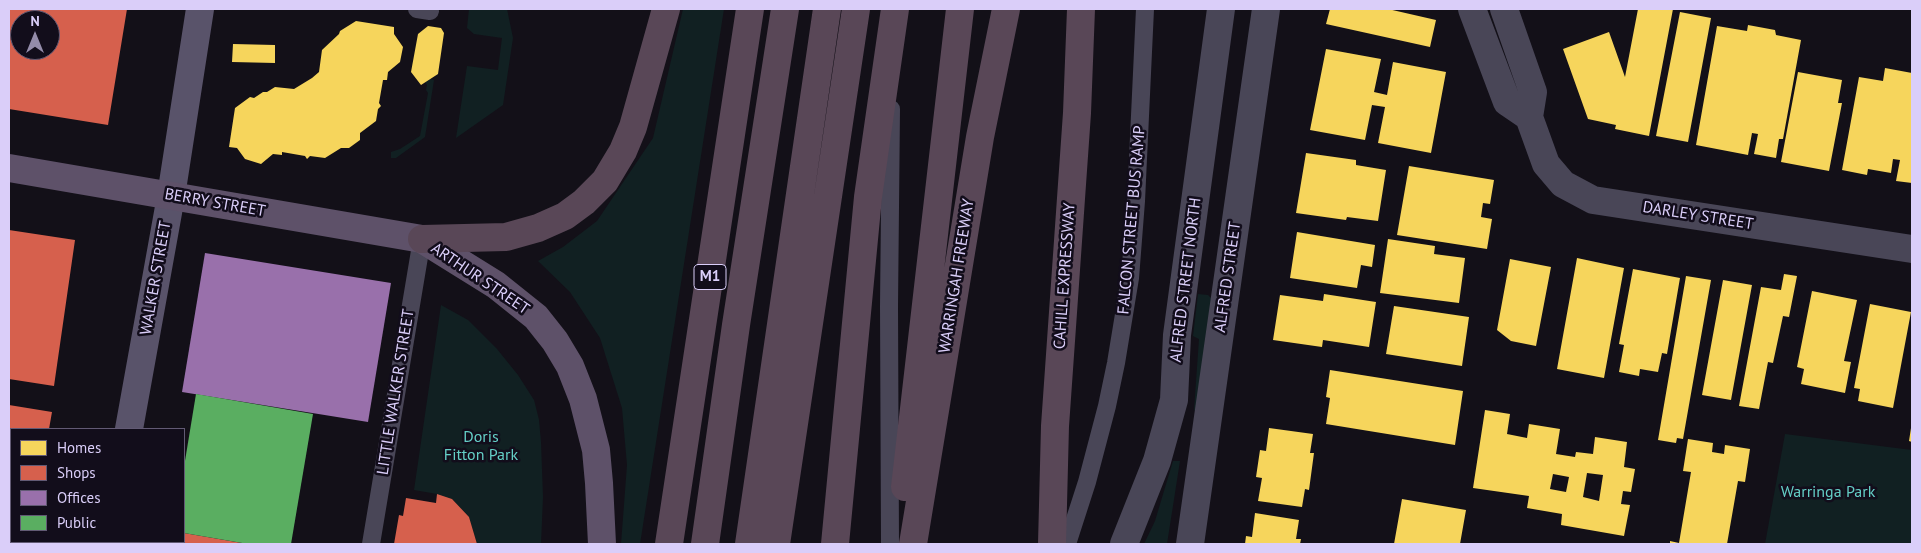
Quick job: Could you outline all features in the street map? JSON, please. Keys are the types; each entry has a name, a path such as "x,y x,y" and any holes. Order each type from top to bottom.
{"highway":[{"path":"422,239 506,237 538,228 565,216 584,202 605,181 623,151 634,127 666,9"},
{"name":"M1","path":"669,544 750,9"},
{"name":"M1","path":"705,544 736,325 785,9"},
{"path":"749,544 827,9"},
{"path":"776,544 856,9"},
{"path":"898,544 960,9"},
{"name":"WARRINGAH FREEWAY","path":"913,544 980,137 1006,9"},
{"name":"CAHILL EXPRESSWAY","path":"1052,544 1055,426 1077,114 1082,9"},
{"path":"834,544 868,197 894,20"}],"main road":[{"name":"BERRY STREET","path":"9,168 422,239"},
{"name":"ARTHUR STREET","path":"422,239 518,301 536,317 555,341 565,358 583,399 596,450 600,483 602,544"}],"street":[{"name":"WALKER STREET","path":"129,428 171,196 200,9"},
{"name":"ALFRED STREET NORTH","path":"1124,544 1157,461 1174,400 1176,335 1221,9"},
{"name":"ALFRED STREET","path":"1190,544 1266,9"},
{"path":"1472,9 1507,102 1529,116"},
{"name":"DARLEY STREET","path":"1504,9 1533,92 1529,116 1546,164 1563,184 1593,200 1912,249"}],"lane":[{"name":"FALCON STREET BUS RAMP","path":"1066,544 1086,482 1107,406 1130,278 1137,191 1145,9"},
{"path":"890,544 889,306 894,20"},
{"name":"LITTLE WALKER STREET","path":"371,544 422,239"}],"green space":[{"path":"469,9 507,9 513,38 503,105 456,138 467,66 498,70 502,38 474,34 467,28"},
{"path":"683,9 724,9 640,544 621,544 627,465 622,408 600,338 570,292 538,261 563,247 597,221 653,138"},
{"path":"430,79 434,80 425,137 396,158 391,158 391,152 400,149 420,136 428,93 425,82"},
{"path":"1198,294 1208,295 1215,302 1202,412 1194,410 1199,339 1193,336"},
{"name":"Doris Fitton Park","path":"441,305 468,320 497,349 518,375 534,400 539,420 541,442 543,497 541,544 477,544 469,517 452,499 414,490"},
{"name":"Warringa Park","path":"1785,434 1912,450 1912,544 1765,544"},
{"path":"1173,461 1180,461 1167,544 1144,544 1155,521"}],"building: Homes":[{"path":"1330,9 1388,9 1436,20 1430,47 1326,24"},
{"path":"1638,9 1673,9 1649,136 1615,129 1616,125 1588,119 1563,49 1609,32 1625,77"},
{"path":"1680,12 1711,18 1688,142 1656,136"},
{"path":"356,21 394,27 394,34 403,47 400,62 388,72 387,80 383,80 379,103 381,106 378,109 376,121 360,133 360,140 349,148 341,148 325,158 310,156 307,159 305,156 282,152 282,155 273,154 261,164 245,159 237,148 229,147 235,108 250,97 254,98 275,87 294,89 312,78 319,72 322,50 340,31"},
{"path":"1748,25 1775,30 1776,35 1801,40 1783,139 1779,139 1776,158 1754,154 1758,134 1752,133 1748,155 1696,145 1717,26 1747,31"},
{"path":"428,26 441,28 444,33 438,74 421,85 411,72 418,34"},
{"path":"233,44 275,45 275,63 232,62"},
{"path":"1326,49 1381,59 1374,92 1387,95 1393,62 1446,72 1431,153 1378,143 1385,107 1372,105 1365,140 1310,130"},
{"path":"1885,68 1912,73 1912,183 1896,181 1900,160 1893,159 1891,173 1868,169 1867,175 1842,170 1859,77 1883,81"},
{"path":"1798,72 1842,80 1838,103 1842,103 1829,171 1781,162"},
{"path":"1306,153 1356,160 1356,165 1386,170 1378,221 1347,217 1346,220 1296,213"},
{"path":"1409,166 1494,180 1490,204 1483,203 1481,217 1492,219 1487,249 1397,235"},
{"path":"1297,232 1375,245 1372,267 1361,265 1357,288 1290,278"},
{"path":"1388,239 1435,246 1434,254 1465,258 1459,303 1380,293"},
{"path":"1577,258 1624,268 1604,378 1557,369"},
{"path":"1510,259 1551,267 1536,346 1511,341 1497,330"},
{"path":"1633,269 1680,278 1667,354 1662,353 1658,372 1640,369 1639,376 1619,372 1624,345 1619,344"},
{"path":"1784,274 1797,276 1789,317 1783,316 1773,363 1768,362 1759,409 1739,406 1761,287 1781,290"},
{"path":"1686,276 1711,280 1683,439 1677,438 1676,443 1658,440"},
{"path":"1723,280 1752,285 1731,400 1702,395"},
{"path":"1812,291 1857,300 1844,361 1851,362 1845,393 1801,384 1804,369 1797,367"},
{"path":"1324,294 1376,302 1369,347 1323,340 1322,347 1273,340 1280,295 1323,301"},
{"path":"1870,304 1911,312 1893,408 1858,401 1860,389 1854,388"},
{"path":"1394,306 1469,317 1462,366 1386,354"},
{"path":"1330,370 1463,391 1455,445 1326,424 1330,398 1326,397"},
{"path":"1485,410 1510,414 1507,434 1527,438 1529,424 1560,429 1556,454 1575,457 1576,452 1593,454 1595,437 1627,442 1624,467 1635,469 1631,492 1623,491 1621,504 1630,505 1624,536 1561,525 1562,514 1527,508 1529,496 1473,488","holes":["1587,473 1603,475 1599,501 1583,497","1553,474 1569,477 1566,492 1550,489"]},
{"path":"1269,428 1313,434 1310,453 1314,453 1309,490 1305,489 1302,507 1258,501 1262,478 1256,477 1260,450 1266,451"},
{"path":"1912,428 1912,442 1909,441"},
{"path":"1688,439 1713,443 1712,452 1724,454 1725,445 1750,449 1745,482 1738,481 1727,544 1670,544 1670,541 1679,543 1691,472 1683,471"},
{"path":"1402,499 1466,510 1460,544 1394,544"},
{"path":"1255,513 1299,520 1296,539 1301,539 1300,544 1245,544 1246,536 1252,537"}],"building: Shops":[{"path":"9,9 127,9 108,125 9,109"},
{"path":"9,230 75,240 54,386 9,379"},
{"path":"9,405 52,412 49,428 10,428 10,543 29,544 9,544"},
{"path":"437,494 452,499 469,517 477,544 394,544 399,515 403,516 406,498 436,503"},
{"path":"185,533 242,543 242,544 170,544 185,543"}],"building: Offices":[{"path":"205,253 391,283 368,422 182,392"}],"building: Public":[{"path":"196,394 313,414 291,544 248,544 185,533 185,461"}]}
